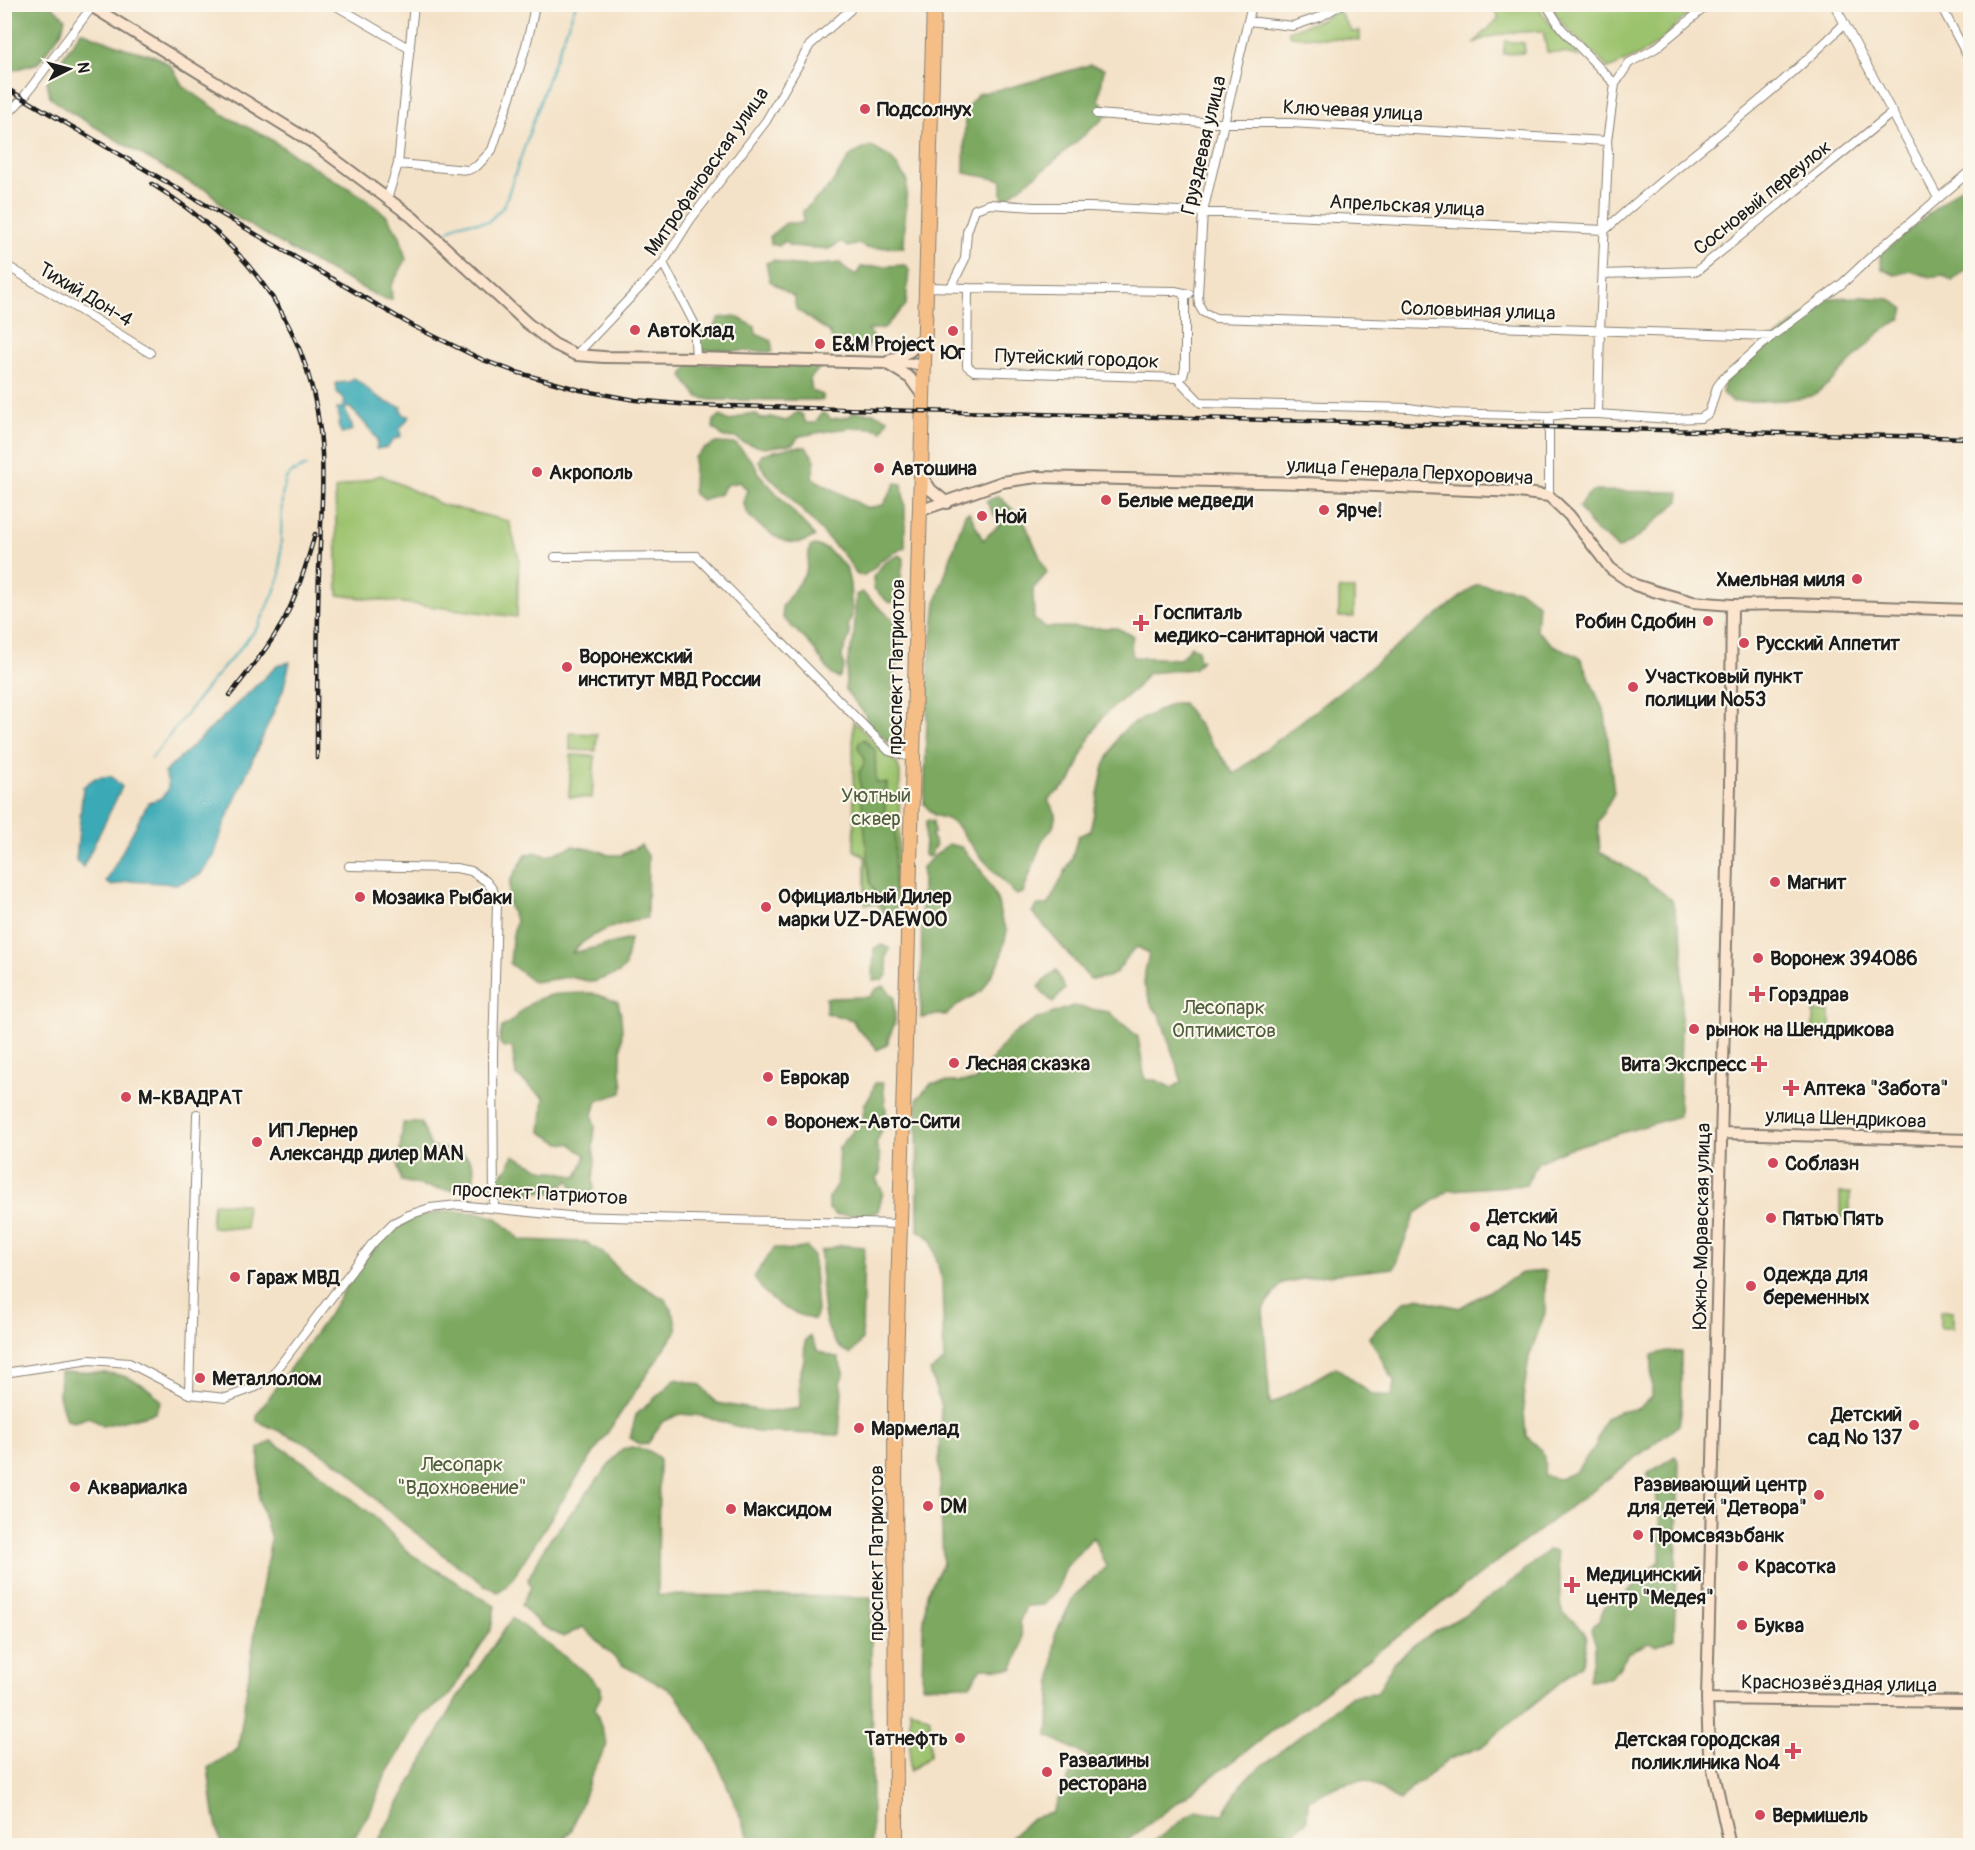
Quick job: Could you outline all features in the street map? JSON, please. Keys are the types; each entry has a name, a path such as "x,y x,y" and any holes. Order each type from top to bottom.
{"highway":[{"name":"проспект Патриотов","path":"896,1845 895,1450 934,4"}],"street":[{"path":"333,4 410,49"},
{"path":"387,199 398,164 414,4"},
{"path":"398,164 468,170 485,159 492,150 518,72 530,34 535,4"},
{"name":"Митрофановская улица","path":"576,355 663,263 690,220 766,121 810,45 850,10 842,4"},
{"name":"Груздевая улица","path":"1198,294 1203,212 1252,4"},
{"path":"1248,21 1293,26 1320,17 1342,4"},
{"path":"1546,4 1561,28 1615,84"},
{"path":"1598,414 1607,141 1615,84 1629,63 1656,48 1709,4"},
{"path":"1834,4 1938,198"},
{"path":"1940,4 1971,61"},
{"path":"4,118 23,98 91,5 310,141 412,217 527,323 554,344 576,355 924,364"},
{"path":"1605,230 1738,119 1844,24"},
{"name":"Сосновый переулок","path":"1603,274 1697,271 1893,112"},
{"name":"Ключевая улица","path":"1097,114 1607,141"},
{"path":"1178,378 1201,403 1409,408 1445,413 1549,416 1598,414 1670,419 1701,418 1708,413 1717,387 1723,380 1772,336 1843,283 1971,171"},
{"name":"Апрельская улица","path":"951,287 966,259 967,232 975,208 990,204 1605,230"},
{"path":"663,263 694,323 696,358"},
{"name":"Тихий Дон-4","path":"4,264 150,353"},
{"path":"925,287 1175,291 1198,294"},
{"name":"Путейский городок","path":"968,288 967,366 974,371 1178,378 1183,376 1185,368 1185,294"},
{"name":"Соловьиная улица","path":"1198,294 1199,305 1203,312 1215,318 1772,336"},
{"path":"883,362 903,356 925,336"},
{"path":"883,362 910,378 923,396"},
{"path":"1549,416 1549,496"},
{"path":"920,473 931,490 946,503"},
{"name":"улица Генерала Перхоровича","path":"919,511 1002,482 1037,477 1303,483 1518,492 1549,496 1569,515 1611,569 1635,585 1693,602 1732,605 1789,604 1971,610"},
{"path":"555,557 696,556 889,750 913,758"},
{"name":"Южно-Моравская улица","path":"1731,1845 1709,1751 1707,1700 1732,605"},
{"path":"349,866 456,868 471,871 486,881 493,890 497,903 498,925 493,1076 494,1208"},
{"path":"189,1394 197,1114"},
{"name":"улица Шендрикова","path":"1721,1133 1971,1140"},
{"name":"проспект Патриотов","path":"4,1373 90,1360 129,1363 189,1394 226,1398 256,1387 271,1377 372,1244 393,1223 430,1208 458,1205 569,1216 900,1224"},
{"name":"Краснозвёздная улица","path":"1707,1700 1971,1702"}],"green space":[{"path":"4,5 51,5 65,18 62,31 38,63 10,71 5,68"},
{"path":"1491,5 1537,5 1555,31 1580,57 1547,52 1543,31 1516,32 1482,39 1474,43 1499,18"},
{"path":"1552,5 1699,5 1658,43 1608,69 1563,24"},
{"path":"1338,10 1352,32 1360,31 1360,40 1290,36 1288,31 1320,20"},
{"path":"81,31 125,48 155,56 171,66 183,86 229,118 267,137 362,196 387,216 400,236 406,260 391,286 392,300 381,298 300,255 229,213 208,190 194,185 132,149 65,109 50,97 47,81"},
{"path":"1505,41 1524,43 1525,53 1503,54"},
{"path":"1090,65 1104,69 1099,100 1111,112 1047,167 1003,200 1002,180 964,173 965,110 978,94"},
{"path":"870,146 891,158 907,180 904,247 866,248 859,244 848,247 841,242 829,249 790,246 784,241 779,246 771,244 770,236 786,223 803,223 803,211 830,186 851,155"},
{"path":"1970,179 1970,266 1952,281 1943,275 1930,277 1910,271 1895,275 1882,269 1880,255"},
{"path":"774,260 798,265 840,263 856,275 861,267 906,265 909,269 906,305 884,328 868,330 874,337 865,351 857,353 837,350 829,332 796,309 794,297 770,281 766,263"},
{"path":"1827,298 1890,299 1904,308 1901,319 1881,331 1830,383 1812,396 1784,400 1733,402 1722,393 1725,381 1765,346"},
{"path":"735,316 755,327 756,334 772,341 772,352 700,350 698,334 715,326 719,318"},
{"path":"691,364 821,366 810,379 812,391 823,395 823,400 711,400 698,397 683,378 684,371"},
{"path":"797,412 802,414 806,423 815,423 821,414 825,413 831,419 848,417 854,412 874,413 888,419 882,431 864,428 842,429 799,436 793,444 764,448 742,442 737,438 724,437 713,428 714,420 721,416 729,421 747,414 756,414 761,419 771,417 786,421"},
{"path":"716,443 736,444 753,462 760,475 815,536 793,543 780,539 767,531 752,519 746,510 744,498 747,490 740,482 726,485 720,494 702,500 693,494 694,458 704,449"},
{"path":"792,447 806,447 815,460 812,478 867,508 883,505 896,483 902,484 905,508 905,547 881,560 864,575 856,574 847,559 765,473 759,461 762,454"},
{"path":"381,475 443,505 509,521 519,558 517,617 338,595 335,489"},
{"path":"1592,491 1679,492 1679,501 1637,538 1618,549 1595,531 1579,507"},
{"path":"999,496 1024,521 1047,573 1033,589 1034,619 1043,627 1117,628 1133,636 1131,645 1133,657 1180,659 1191,646 1198,649 1198,658 1202,660 1194,669 1148,673 1137,687 1103,716 1089,739 1071,781 1048,800 1056,814 1053,827 1042,841 1023,893 1016,895 980,856 956,825 934,815 924,804 929,664 936,602 965,514 969,512 983,540 1000,524 986,501"},
{"path":"815,545 827,549 846,567 850,584 852,616 848,624 850,635 842,655 844,668 839,678 832,675 810,644 783,618 782,607 806,572 810,547"},
{"path":"899,555 904,558 901,574 901,600 889,603 874,589 873,577 884,563"},
{"name":"Лесопарк Оптимистов","path":"1477,584 1520,590 1538,604 1536,630 1553,645 1580,657 1605,714 1614,793 1598,822 1600,852 1639,875 1672,900 1683,943 1679,1116 1567,1149 1538,1162 1526,1185 1450,1190 1415,1214 1394,1268 1318,1276 1282,1283 1263,1309 1270,1405 1336,1367 1371,1394 1392,1397 1394,1381 1369,1337 1405,1301 1419,1297 1459,1308 1522,1273 1545,1271 1545,1313 1529,1357 1523,1399 1526,1436 1537,1445 1544,1457 1544,1476 1559,1479 1575,1472 1595,1447 1605,1418 1619,1412 1639,1408 1652,1396 1652,1355 1667,1351 1681,1352 1679,1425 1121,1845 1002,1845 1032,1818 1052,1813 1069,1777 1090,1757 1048,1736 1055,1635 1074,1596 1106,1567 1093,1537 1066,1567 1057,1591 1044,1605 1026,1606 1019,1623 1022,1635 1021,1647 1012,1669 982,1668 970,1685 922,1686 923,1629 927,1593 943,1563 939,1456 941,1407 930,1371 944,1361 942,1280 931,1239 918,1230 917,1099 932,1083 975,1081 1010,1036 1037,1019 1073,1006 1109,1012 1138,1037 1145,1080 1156,1080 1172,1088 1182,1082 1160,1015 1152,1007 1144,985 1149,953 1137,947 1115,973 1090,979 1032,912 1038,905 1048,905 1072,858 1078,836 1090,831 1104,766 1119,735 1130,725 1173,703 1183,703 1234,774"},
{"path":"1339,589 1354,589 1354,617 1339,617"},
{"path":"862,592 900,626 901,656 892,684 899,731 895,739 888,742 867,721 865,714 845,690 848,659 854,638 856,595"},
{"name":"Уютный сквер","path":"853,721 898,765 900,773 897,921 890,922 877,904 865,904 865,857 854,850"},
{"path":"570,733 597,734 596,751 570,750"},
{"path":"864,739 875,750 876,783 887,783 884,818 895,821 894,915 890,922 870,882 859,772 864,760 858,748 859,743"},
{"path":"571,755 595,756 592,798 569,797"},
{"path":"928,820 933,821 934,833 931,835 936,845 932,855 928,857 924,855"},
{"path":"948,844 961,847 980,869 998,902 1001,918 1007,931 1000,961 982,991 959,1004 946,1015 921,1018 922,867"},
{"path":"641,845 648,856 647,918 596,934 572,953 630,939 625,967 619,973 593,982 569,977 534,982 510,964 516,921 508,904 510,881 526,855 535,852 547,856 573,846 600,851 608,855 621,855"},
{"path":"882,945 890,949 886,957 888,974 883,980 873,981 874,948"},
{"path":"1056,970 1065,989 1053,1003 1038,987"},
{"path":"884,986 894,997 895,1021 887,1045 877,1050 853,1020 826,1013 826,998 869,997 876,989"},
{"path":"592,993 618,1002 622,1027 623,1087 622,1093 597,1101 593,1115 595,1127 594,1189 586,1195 575,1193 569,1180 554,1193 534,1191 525,1196 502,1191 497,1178 508,1168 513,1155 545,1171 556,1171 577,1177 585,1154 572,1144 560,1143 541,1132 544,1097 516,1075 512,1047 503,1048 499,1041 502,1027 527,1006 543,997"},
{"path":"1813,1012 1830,1012 1830,1040 1813,1040"},
{"path":"875,1083 883,1083 886,1110 884,1125 876,1144 880,1156 880,1172 876,1179 883,1192 878,1211 871,1215 836,1215 829,1209 829,1197 837,1183 839,1148 863,1119 864,1105"},
{"path":"403,1123 421,1123 431,1147 458,1152 469,1158 474,1173 472,1186 447,1190 401,1181 398,1167"},
{"path":"1840,1193 1850,1193 1850,1217 1840,1217"},
{"path":"213,1203 246,1204 246,1229 211,1227"},
{"name":"Лесопарк \"Вдохновение\"","path":"448,1211 481,1213 498,1219 521,1240 586,1242 607,1256 621,1273 666,1300 674,1315 677,1330 578,1476 508,1585 498,1592 446,1557 383,1507 346,1468 305,1443 257,1421 257,1414 327,1317 365,1258 388,1232 414,1217"},
{"path":"841,1245 864,1247 862,1340 851,1354 840,1348 832,1337 827,1324 822,1294 821,1251"},
{"path":"807,1247 813,1256 817,1311 814,1320 795,1313 772,1300 754,1277 774,1248 792,1250"},
{"path":"1940,1311 1953,1311 1953,1328 1940,1328"},
{"path":"810,1336 818,1351 838,1358 844,1375 840,1382 842,1391 839,1435 756,1432 702,1416 681,1414 662,1422 648,1444 640,1444 630,1438 636,1415 676,1379 701,1385 716,1403 770,1412 800,1408 799,1377 804,1361 805,1340"},
{"path":"60,1372 102,1372 127,1377 150,1390 161,1401 155,1413 103,1426 89,1417 75,1422 66,1420 59,1396"},
{"path":"271,1441 313,1468 376,1518 409,1553 495,1606 491,1629 449,1696 420,1718 386,1774 372,1808 350,1845 221,1845 214,1814 208,1768 238,1749 271,1539 259,1500 259,1449"},
{"path":"632,1447 649,1451 659,1458 658,1595 871,1597 872,1845 751,1845 713,1752 674,1692 622,1665 583,1627 563,1637 540,1625 521,1605 531,1587 528,1579 547,1543 622,1449"},
{"path":"1675,1456 1679,1462 1674,1638 1657,1646 1649,1643 1629,1652 1609,1679 1589,1680 1596,1645 1591,1631 1593,1625 1599,1621 1605,1605 1619,1600 1660,1560 1660,1526 1656,1491 1647,1474"},
{"path":"1548,1550 1557,1552 1562,1613 1577,1624 1585,1634 1587,1646 1585,1655 1581,1665 1481,1747 1450,1759 1412,1788 1400,1801 1365,1781 1348,1783 1308,1800 1307,1820 1282,1845 1149,1845 1196,1810 1223,1815 1243,1781 1352,1695 1377,1693 1393,1663 1421,1640 1464,1615 1509,1584"},
{"path":"512,1618 576,1665 601,1687 601,1696 595,1708 607,1745 592,1774 572,1830 557,1845 376,1845 458,1697"},
{"path":"910,1709 930,1718 930,1756 910,1771"}],"water":[{"path":"354,378 388,403 402,407 404,415 410,416 400,429 401,436 393,440 388,447 376,449 375,437 348,407 345,410 352,430 342,434 338,425 340,420 337,409 343,407 345,401 337,392 336,383 349,382"},
{"path":"290,662 283,690 224,825 214,856 200,875 178,884 128,881 112,886 106,882 148,803 161,798 168,790 168,782 164,773 278,665"},
{"path":"111,776 122,787 83,867 76,861 83,787 95,778"}],"waterway":[{"path":"447,232 460,223 488,222 504,206 576,4"},
{"path":"151,759 258,627 280,576 282,496 286,478 307,466"}],"railway":[{"path":"4,87 413,326 483,360 516,372 580,390 635,400 690,405 1970,438"},
{"path":"152,184 188,209 220,236 248,265 272,297 292,331 307,369 317,409 322,453 317,758"},
{"path":"230,695 266,648 285,618 302,577 315,534"}],"place":[{"name":"Подсолнух","path":"865,109"},
{"name":"АвтоКлад","path":"635,330"},
{"name":"Юг","path":"953,331"},
{"name":"E&M Project","path":"820,344"},
{"name":"Автошина","path":"879,468"},
{"name":"Акрополь","path":"537,472"},
{"name":"Белые медведи","path":"1106,500"},
{"name":"Ярче!","path":"1324,510"},
{"name":"Ной","path":"982,516"},
{"name":"Хмельная миля","path":"1857,579"},
{"name":"Робин Сдобин","path":"1708,621"},
{"name":"Госпиталь медико-санитарной части","path":"1141,623"},
{"name":"Русский Аппетит","path":"1744,643"},
{"name":"Воронежский институт МВД России","path":"567,667"},
{"name":"Участковый пункт полиции №53","path":"1633,687"},
{"name":"Магнит","path":"1775,882"},
{"name":"Мозаика Рыбаки","path":"360,897"},
{"name":"Официальный Дилер марки UZ-DAEWOO","path":"766,907"},
{"name":"Воронеж 394086","path":"1758,958"},
{"name":"Горздрав","path":"1757,994"},
{"name":"рынок на Шендрикова","path":"1694,1029"},
{"name":"Лесная сказка","path":"954,1063"},
{"name":"Вита Экспресс","path":"1759,1064"},
{"name":"Еврокар","path":"768,1077"},
{"name":"Аптека \"Забота\"","path":"1791,1088"},
{"name":"М-КВАДРАТ","path":"126,1097"},
{"name":"Воронеж-Авто-Сити","path":"772,1121"},
{"name":"ИП Лернер Александр дилер MAN","path":"257,1142"},
{"name":"Соблазн","path":"1773,1163"},
{"name":"Пятью Пять","path":"1771,1218"},
{"name":"Детский сад № 145","path":"1475,1227"},
{"name":"Гараж МВД","path":"235,1277"},
{"name":"Одежда для беременных","path":"1751,1286"},
{"name":"Металлолом","path":"200,1378"},
{"name":"Детский сад № 137","path":"1914,1425"},
{"name":"Мармелад","path":"859,1428"},
{"name":"Аквариалка","path":"75,1487"},
{"name":"Развивающий центр для детей \"Детвора\"","path":"1819,1495"},
{"name":"DM","path":"928,1506"},
{"name":"Максидом","path":"731,1509"},
{"name":"Промсвязьбанк","path":"1638,1535"},
{"name":"Красотка","path":"1743,1566"},
{"name":"Медицинский центр \"Медея\"","path":"1572,1585"},
{"name":"Буква","path":"1742,1625"},
{"name":"Татнефть","path":"960,1738"},
{"name":"Детская городская поликлиника №4","path":"1793,1751"},
{"name":"Развалины ресторана","path":"1047,1772"},
{"name":"Вермишель","path":"1760,1815"}]}
